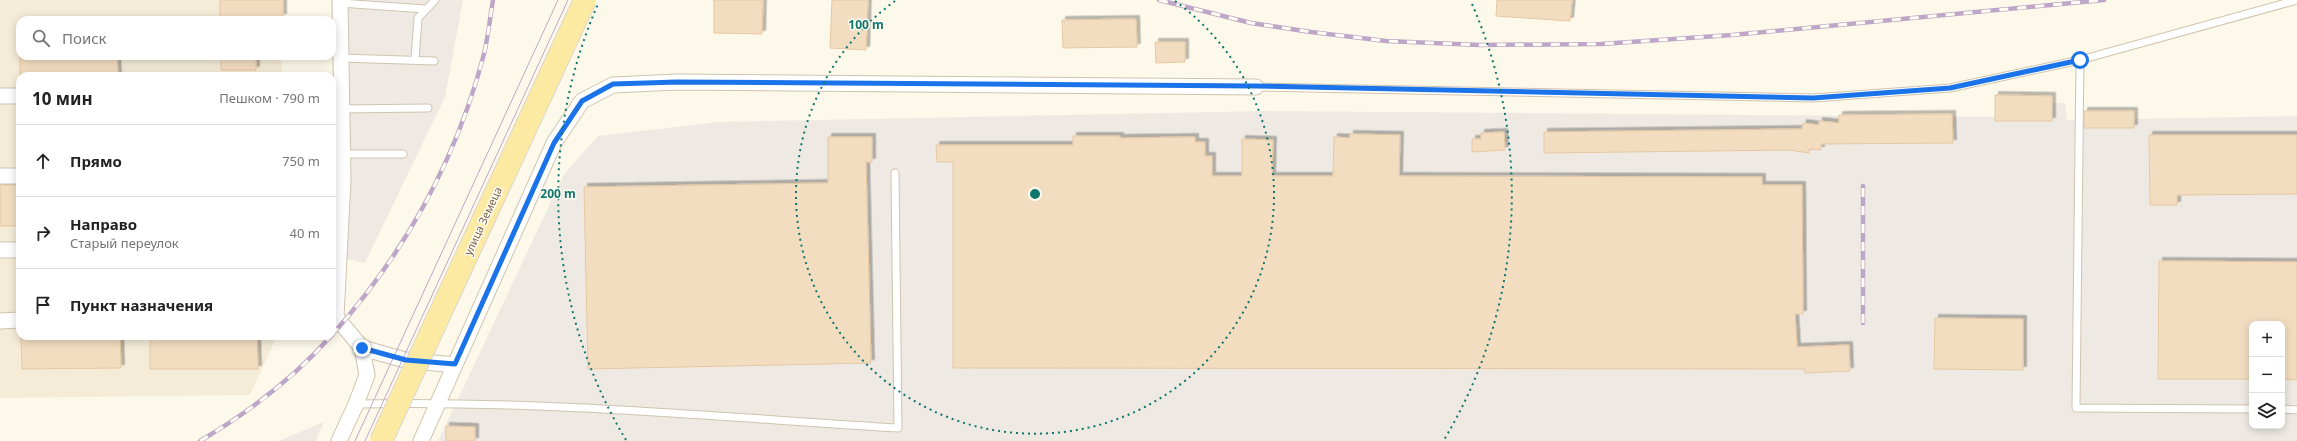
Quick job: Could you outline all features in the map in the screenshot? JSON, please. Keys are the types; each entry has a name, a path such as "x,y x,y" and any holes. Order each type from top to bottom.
{"main road":[{"name":"улица Земеца","path":"381,441 584,0"}],"street":[{"path":"336,226 337,180 342,154 338,100 341,58 340,1"},
{"path":"421,441 554,143 582,101 613,84 677,82 1256,86"},
{"path":"0,96 16,96"},
{"path":"0,176 16,176"},
{"path":"0,250 16,250"},
{"path":"336,319 362,348 367,374 356,404 339,441"},
{"path":"0,320 16,320"},
{"path":"362,348 406,360 455,364"}],"lane":[{"path":"415,60 418,18 435,0"},
{"path":"1256,86 1813,98 1950,88 2080,60 2297,0"},
{"path":"340,1 388,2 425,9"},
{"path":"341,58 434,61"},
{"path":"2080,60 2076,408 2249,409"},
{"path":"338,100 428,108"},
{"path":"342,154 403,154"},
{"path":"356,404 439,402 534,406 898,428 895,173"},
{"path":"2285,409 2297,410"}],"shaded area":[{"path":"0,0 277,0 279,16 16,16 16,60 281,60 282,72 16,72 16,340 275,340 250,395 0,398"},
{"path":"331,0 463,0 445,97 365,263 347,259 342,228 336,104 336,72 334,72 334,60 336,60 336,16 332,16"},
{"path":"2065,103 2067,120 2297,116 2297,441 438,441 564,174 598,136 718,122 1263,111 2009,117 2008,104"},
{"path":"324,422 316,441 278,441"}],"building":[{"path":"220,0 283,0 283,16 220,16"},
{"path":"714,0 763,0 762,34 714,33"},
{"path":"832,0 868,0 866,50 830,48"},
{"path":"1497,0 1572,0 1570,21 1496,16"},
{"path":"1136,19 1137,47 1063,48 1062,20"},
{"path":"1155,42 1185,42 1185,62 1156,63"},
{"path":"20,60 117,60 118,72 20,72"},
{"path":"221,60 256,60 256,70 221,70"},
{"path":"1995,95 2052,96 2052,121 1995,121"},
{"path":"2084,111 2134,111 2134,128 2084,128"},
{"path":"1952,114 1953,143 1821,144 1821,150 1809,149 1809,153 1790,150 1544,153 1544,132 1802,129 1803,123 1819,125 1819,121 1839,123 1839,115"},
{"path":"1504,132 1505,150 1472,152 1472,139 1481,139 1481,133"},
{"path":"1350,134 1400,135 1399,176 1762,177 1762,185 1802,185 1803,314 1795,314 1797,347 1849,345 1850,371 1805,373 1805,369 953,368 953,162 937,162 936,145 1073,145 1073,136 1120,136 1120,138 1195,137 1195,142 1205,142 1205,156 1212,156 1212,176 1242,176 1242,139 1273,140 1272,176 1333,176 1334,137 1350,138"},
{"path":"2149,135 2297,135 2297,194 2177,195 2177,205 2150,205"},
{"path":"828,137 872,137 872,162 866,162 871,363 588,369 584,187 828,183"},
{"path":"0,185 16,185 16,226 0,226"},
{"path":"2159,261 2297,262 2297,380 2285,379 2285,321 2249,321 2249,379 2158,379"},
{"path":"1935,318 2023,319 2023,370 1934,369"},
{"path":"21,340 120,340 121,368 22,369"},
{"path":"150,340 257,340 258,369 150,369"},
{"path":"446,426 475,427 475,441 446,441"}],"tram line":[{"path":"355,441 558,0"},
{"path":"365,441 568,0"}],"railway":[{"path":"336,330 383,272 425,204 443,168 459,132 484,54 493,0"},
{"path":"1159,0 1251,23 1311,32 1386,41 1480,45 1601,44 1732,35 2104,0"},
{"path":"1863,186 1863,323"},
{"path":"200,441 270,394 327,340"}],"route":[{"path":"362,348 406,360 455,364 554,143 582,101 613,84 677,82 1256,86 1813,98 1950,88 2080,60"}]}
